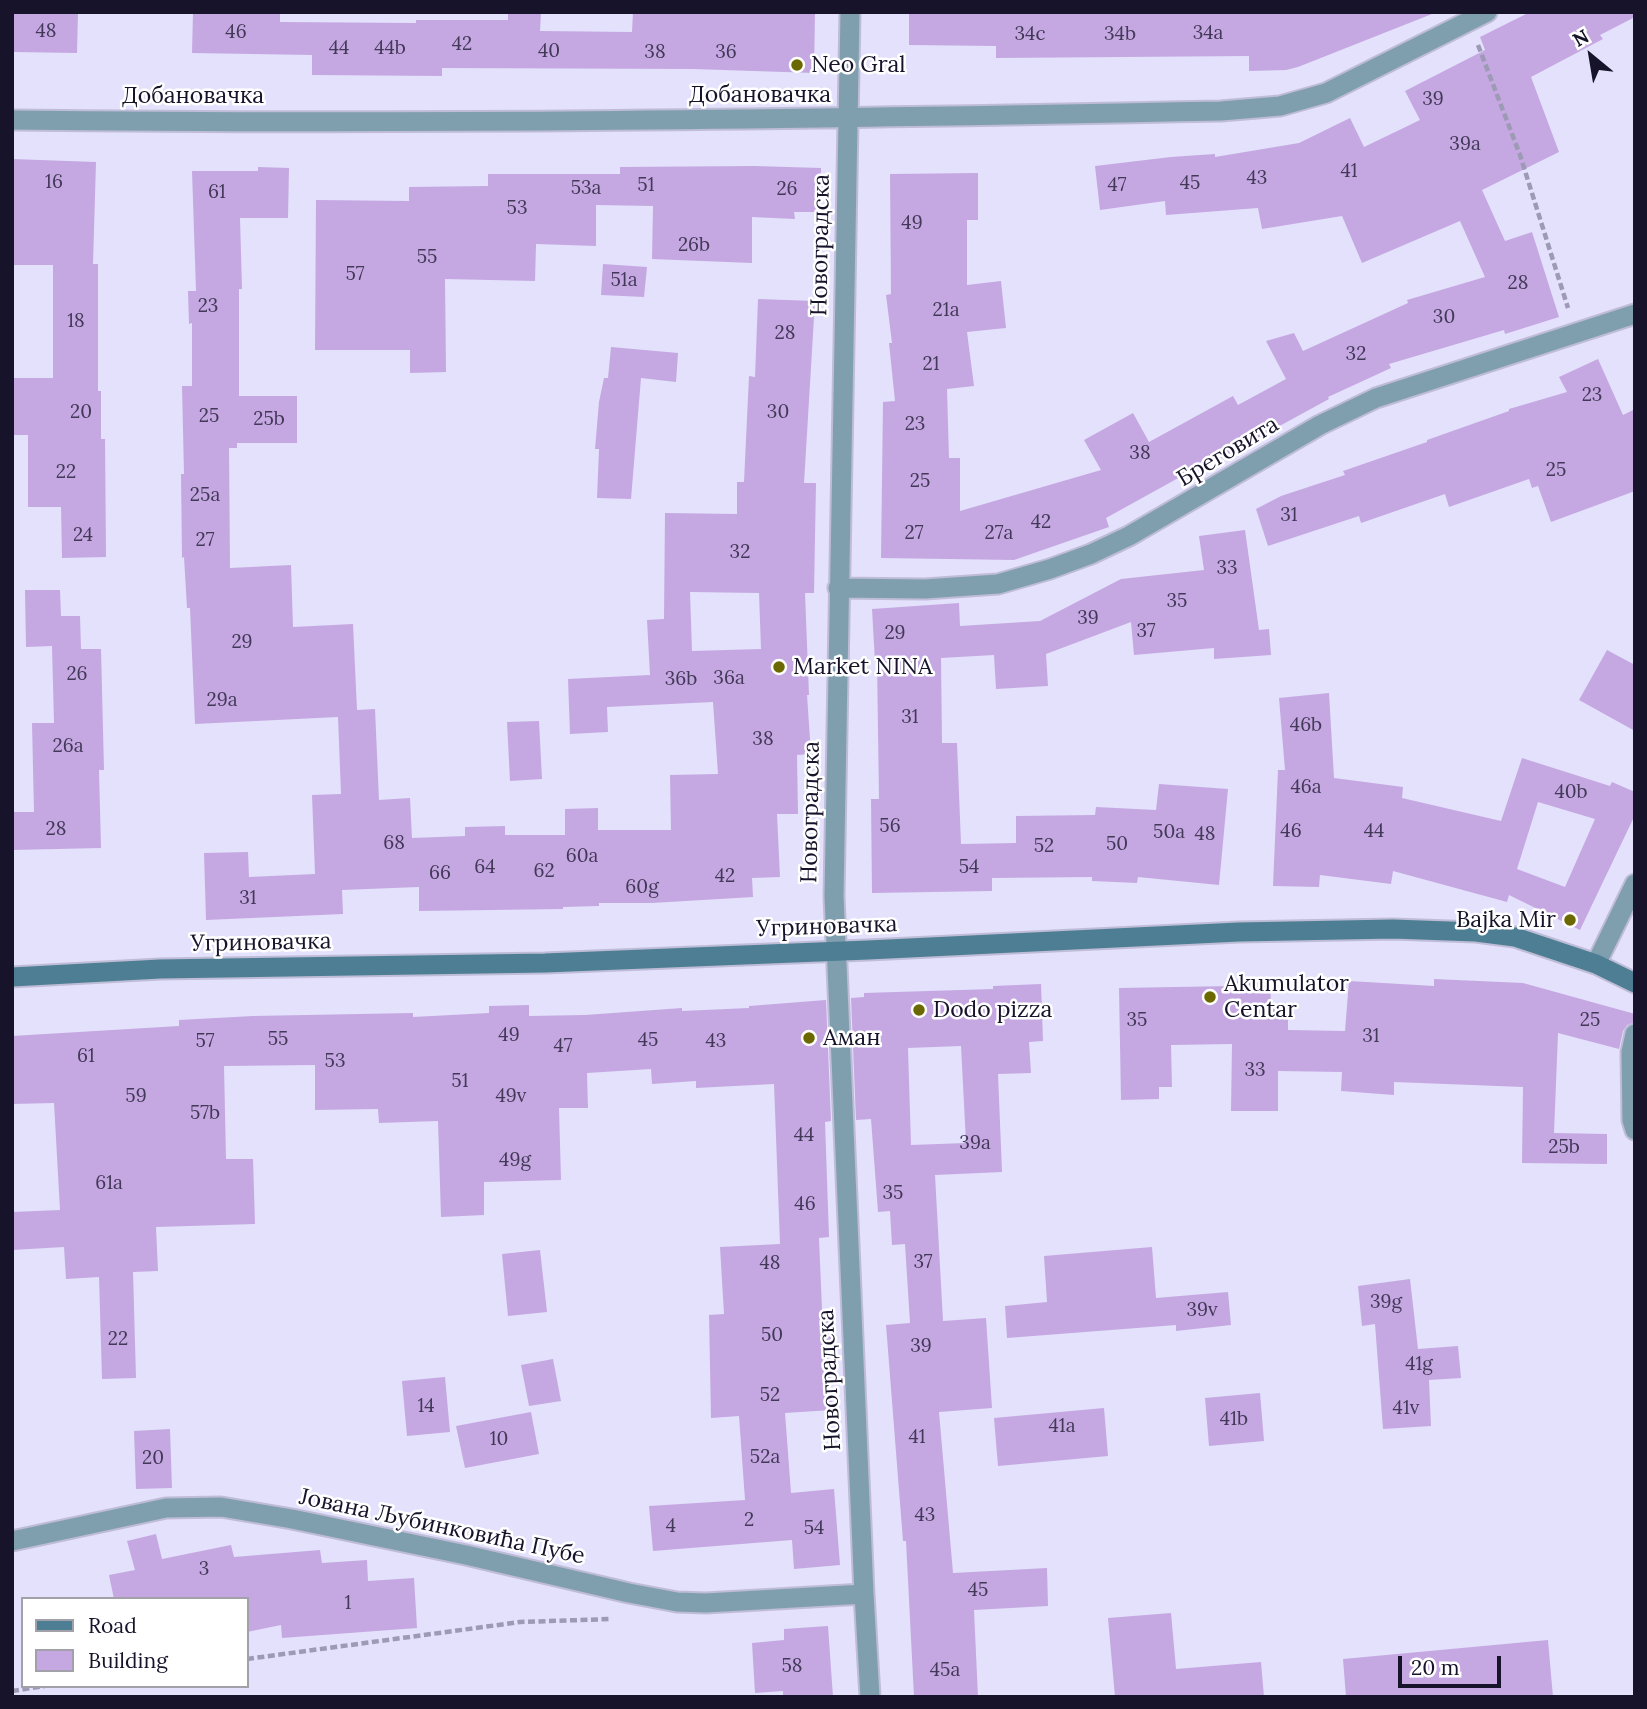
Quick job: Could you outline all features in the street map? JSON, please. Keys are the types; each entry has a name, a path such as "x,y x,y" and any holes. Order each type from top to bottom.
{"main road":[{"name":"Угриновачка","path":"12,977 160,969 545,963 1239,932 1393,929 1476,932 1515,937 1596,964 1635,983"}],"street":[{"name":"Новоградска","path":"850,12 838,588 835,952 870,1697"},
{"name":"Добановачка","path":"12,120 848,118 1221,111 1280,106 1326,93 1487,12"},
{"name":"Бреговита","path":"838,588 925,589 998,584 1050,569 1129,536 1320,425 1376,398 1635,314"},
{"path":"1596,964 1635,884"},
{"path":"1635,1034 1631,1052 1632,1121 1635,1130"},
{"name":"Јована Љубинковића Пубе","path":"12,1541 166,1508 221,1507 466,1555 677,1602 706,1603 864,1594"}],"path":[{"path":"1469,22 1520,155 1576,333"},
{"path":"248,1659 520,1622 614,1619"},
{"path":"12,1691 32,1688"}],"building":[{"path":"14,12 78,12 77,53 13,52"},
{"path":"193,12 280,12 280,22 416,23 416,20 508,20 508,12 541,12 540,31 632,32 633,12 815,12 814,73 693,69 442,68 442,76 312,75 312,55 192,53"},
{"path":"909,12 1432,14 1298,67 1249,71 1249,56 996,58 996,46 909,45"},
{"path":"1530,12 1635,12 1635,17 1600,35 1603,39 1531,77 1559,152 1482,190 1505,241 1532,232 1559,317 1505,334 1504,330 1389,364 1391,368 1328,397 1329,399 1210,464 1209,461 1106,518 1109,527 1014,560 881,558 883,402 895,401 886,295 891,294 890,174 978,173 978,220 967,220 967,285 1001,281 1006,328 967,332 974,386 947,389 949,458 960,458 960,511 1101,470 1084,440 1133,413 1149,442 1233,396 1238,405 1286,379 1266,341 1294,333 1303,351 1408,303 1407,300 1485,277 1460,221 1362,263 1342,216 1262,229 1258,208 1166,215 1165,201 1100,210 1095,166 1171,157 1215,154 1215,157 1299,143 1350,118 1364,147 1420,120 1405,91 1485,50 1480,37"},
{"path":"12,159 96,162 93,264 98,264 98,391 101,391 101,439 105,439 106,557 62,558 61,507 28,507 28,435 12,435 12,378 53,378 53,265 12,265"},
{"path":"258,167 289,168 288,218 240,218 242,289 239,289 239,396 297,396 297,443 237,443 237,448 229,448 230,568 291,565 293,627 353,624 357,710 375,709 379,800 410,798 412,838 465,836 465,827 505,826 505,835 565,835 565,809 598,808 598,830 671,830 670,775 718,774 713,702 607,707 608,732 570,734 568,679 650,675 647,620 664,619 665,513 737,514 737,482 744,482 749,376 755,377 758,299 815,301 804,483 816,483 814,593 805,593 811,754 797,755 798,814 777,814 780,877 752,878 753,897 599,903 599,906 563,909 419,911 419,887 342,890 343,914 206,920 204,853 248,852 249,877 315,874 312,795 341,794 338,717 195,724 190,608 187,608 184,557 182,558 181,474 184,474 182,386 192,386 192,323 189,324 188,291 196,291 192,171 258,171","holes":["690,592 759,593 761,649 692,651"]},
{"path":"620,167 821,168 820,212 794,212 795,219 752,217 752,263 652,259 653,206 596,205 596,246 536,244 535,281 445,279 446,372 410,373 410,350 315,350 316,200 409,201 409,187 488,186 488,174 620,174"},
{"path":"603,264 647,267 644,297 601,295"},
{"path":"611,347 678,353 676,382 641,378 631,499 597,498 599,449 595,449 599,402 604,378 608,378"},
{"path":"1598,359 1623,415 1635,409 1635,491 1551,522 1538,486 1532,488 1529,479 1449,507 1445,494 1361,523 1359,516 1268,546 1256,509 1281,496 1345,475 1343,471 1427,442 1509,409 1567,392 1559,377"},
{"path":"1245,530 1259,630 1269,629 1271,655 1214,659 1214,648 1134,655 1131,622 1046,654 1048,686 996,689 994,655 941,658 942,743 957,743 961,844 1016,843 1016,816 1095,815 1096,807 1156,810 1159,784 1228,789 1219,885 1138,877 1137,883 1092,881 1092,877 992,878 992,891 872,893 871,799 879,799 877,662 872,609 959,603 960,626 1040,621 1121,579 1204,570 1199,536"},
{"path":"25,590 60,590 61,616 80,616 81,649 101,649 104,770 99,770 101,848 12,850 12,812 34,812 32,723 54,723 52,646 26,647"},
{"path":"1607,650 1635,665 1635,731 1579,700"},
{"path":"1329,693 1334,778 1403,787 1402,798 1501,821 1522,758 1610,786 1612,782 1635,792 1635,815 1580,930 1509,895 1507,902 1393,871 1391,884 1320,875 1319,887 1273,886 1278,770 1285,770 1279,698","holes":["1538,802 1595,819 1565,887 1517,869"]},
{"path":"539,721 542,779 510,781 507,722"},
{"path":"1434,979 1523,983 1635,1014 1635,1022 1627,1025 1623,1031 1619,1049 1558,1033 1554,1133 1607,1134 1607,1164 1522,1163 1523,1087 1394,1082 1394,1095 1341,1091 1342,1072 1278,1071 1278,1111 1231,1111 1232,1044 1171,1045 1172,1087 1159,1087 1159,1099 1121,1100 1119,988 1232,986 1232,981 1270,980 1271,1006 1288,1006 1288,1030 1345,1031 1349,981 1434,986"},
{"path":"1041,984 1043,1041 1029,1042 1031,1073 998,1074 1002,1172 935,1175 943,1321 986,1318 992,1408 939,1412 953,1573 1047,1568 1048,1606 974,1610 978,1697 914,1697 906,1541 903,1541 886,1325 910,1323 905,1244 892,1245 890,1211 878,1212 871,1119 856,1120 851,998 864,997 864,993 993,989 993,986","holes":["961,1046 966,1143 911,1145 908,1048"]},
{"path":"826,1000 831,1121 825,1122 829,1237 819,1238 822,1310 832,1310 834,1357 829,1357 832,1410 785,1413 791,1493 834,1489 840,1565 794,1569 792,1540 653,1551 649,1506 745,1500 739,1416 711,1418 709,1315 724,1314 720,1247 780,1244 774,1084 696,1088 696,1081 652,1084 651,1069 587,1073 588,1108 559,1108 561,1180 484,1182 484,1215 441,1217 438,1121 379,1123 378,1109 315,1110 315,1065 224,1066 226,1159 253,1159 255,1224 156,1227 158,1271 133,1272 136,1378 102,1379 99,1277 66,1279 64,1247 12,1250 12,1212 60,1210 54,1103 12,1104 12,1036 179,1026 179,1020 253,1016 413,1013 413,1017 489,1013 489,1006 529,1005 529,1016 585,1015 682,1008 682,1011 749,1008"},
{"path":"1152,1247 1156,1298 1228,1292 1231,1325 1176,1331 1176,1325 1007,1338 1005,1306 1047,1302 1044,1256"},
{"path":"540,1250 547,1312 508,1316 502,1254"},
{"path":"1410,1279 1418,1349 1458,1346 1461,1378 1429,1380 1431,1426 1383,1429 1375,1324 1362,1326 1358,1286"},
{"path":"553,1359 561,1401 529,1406 521,1365"},
{"path":"445,1377 450,1432 407,1436 402,1381"},
{"path":"1260,1393 1264,1441 1209,1446 1205,1398"},
{"path":"1104,1408 1108,1456 998,1466 994,1418"},
{"path":"531,1412 539,1454 465,1468 456,1426"},
{"path":"170,1429 172,1488 136,1489 134,1431"},
{"path":"156,1534 162,1559 231,1545 234,1557 320,1550 322,1563 367,1560 368,1581 414,1578 417,1628 282,1638 281,1625 248,1632 248,1597 114,1597 109,1575 135,1570 127,1541"},
{"path":"1171,1613 1176,1669 1261,1662 1264,1697 1115,1697 1108,1618"},
{"path":"828,1626 833,1697 783,1697 783,1691 755,1693 752,1643 784,1640 784,1629"},
{"path":"1548,1640 1553,1697 1346,1697 1343,1659"}],"place":[{"name":"Neo Gral","path":"797,65"},
{"name":"Market NINA","path":"779,667"},
{"name":"Bajka Mir","path":"1570,920"},
{"name":"Akumulator Centar","path":"1210,997"},
{"name":"Dodo pizza","path":"919,1010"},
{"name":"Аман","path":"809,1038"}]}
